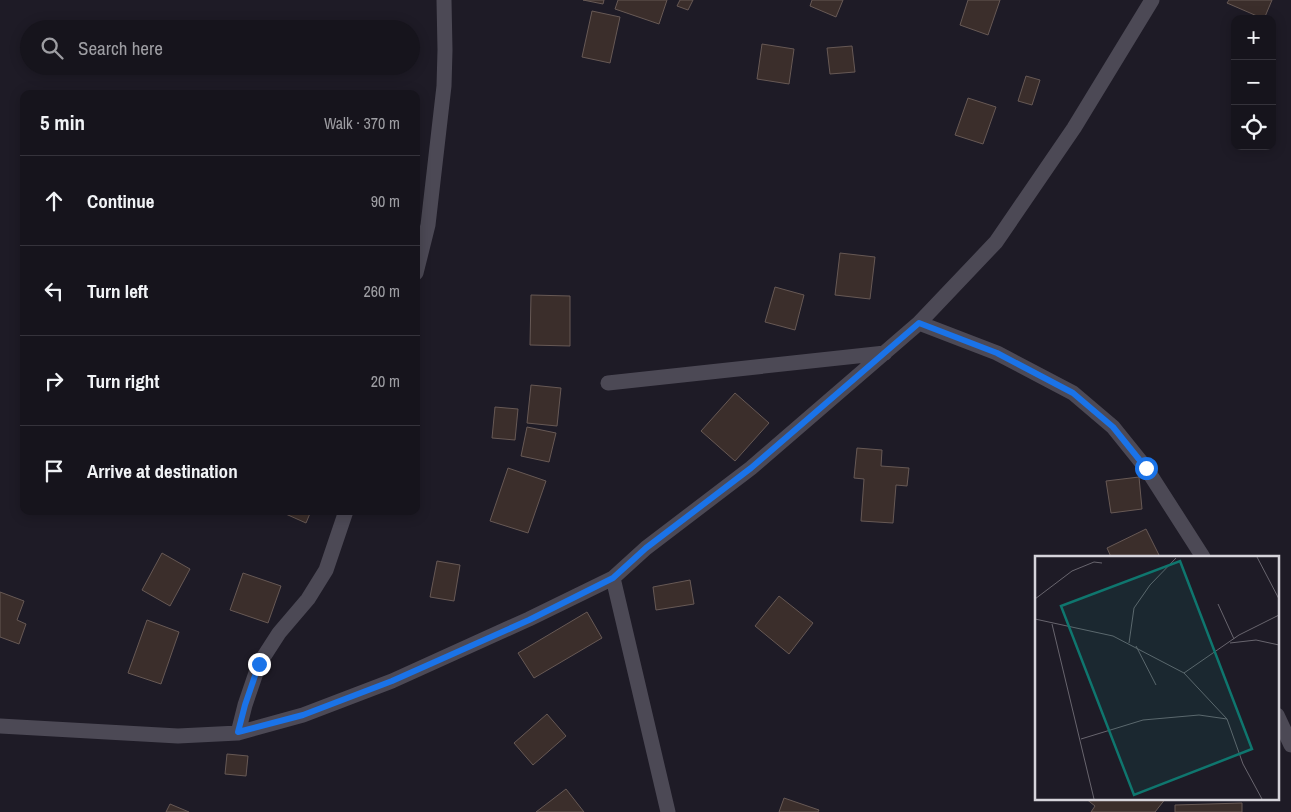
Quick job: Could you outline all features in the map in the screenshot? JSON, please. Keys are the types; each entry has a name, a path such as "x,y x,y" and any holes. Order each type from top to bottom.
{"street":[{"path":"420,257 428,225 442,106 445,50 444,0"},
{"path":"0,726 178,736 238,732 303,715 392,681 529,620 613,578 646,548 751,468 919,323 996,242 1074,128 1152,0"},
{"path":"919,323 997,353 1073,393 1113,427 1146,468 1202,556"},
{"path":"608,383 885,352"},
{"path":"238,732 259,664 279,633 308,599 326,570 345,515"},
{"path":"613,578 668,812"},
{"path":"1278,717 1291,746"}],"building":[{"path":"583,0 604,0 603,4"},
{"path":"618,0 667,0 659,24 615,9"},
{"path":"680,0 693,0 688,10 677,6"},
{"path":"812,0 843,0 836,17 810,6"},
{"path":"968,0 1000,0 988,35 960,25"},
{"path":"1229,0 1272,0 1266,15 1255,15 1227,3"},
{"path":"592,11 620,17 610,63 582,57"},
{"path":"762,44 794,49 789,84 757,79"},
{"path":"852,46 855,72 830,74 827,48"},
{"path":"1026,76 1040,80 1032,105 1018,101"},
{"path":"968,98 996,107 983,144 955,135"},
{"path":"840,253 875,257 870,299 835,295"},
{"path":"775,287 804,295 795,330 765,322"},
{"path":"531,295 570,296 570,346 530,345"},
{"path":"531,385 561,388 557,426 527,423"},
{"path":"735,393 769,423 735,461 701,431"},
{"path":"495,407 518,409 515,440 492,438"},
{"path":"527,427 556,433 549,462 521,456"},
{"path":"857,448 882,450 881,466 909,468 907,486 896,485 893,523 861,521 864,479 854,478"},
{"path":"508,468 546,481 528,533 490,521"},
{"path":"1139,477 1142,509 1111,513 1106,481"},
{"path":"288,515 309,515 306,523"},
{"path":"1146,529 1160,556 1111,556 1107,548"},
{"path":"162,553 190,569 170,606 142,590"},
{"path":"437,561 460,565 454,601 430,597"},
{"path":"243,573 281,586 268,623 230,610"},
{"path":"690,580 694,604 656,610 653,587"},
{"path":"0,592 24,601 17,620 26,624 19,644 0,637"},
{"path":"779,596 813,623 789,654 755,626"},
{"path":"587,612 602,638 534,678 518,653"},
{"path":"147,620 179,632 161,684 128,673"},
{"path":"547,714 566,736 533,765 514,743"},
{"path":"227,754 248,756 246,776 225,774"},
{"path":"566,789 584,812 536,812"},
{"path":"784,798 819,810 818,812 779,812"},
{"path":"1088,800 1164,800 1155,812 1091,812 1095,806"},
{"path":"1242,803 1242,812 1175,812 1175,805"},
{"path":"170,804 189,812 166,812"}],"route":[{"path":"259,664 238,732 303,715 392,681 529,620 613,578 646,548 751,468 919,323 997,353 1073,393 1113,427 1146,468"}]}
